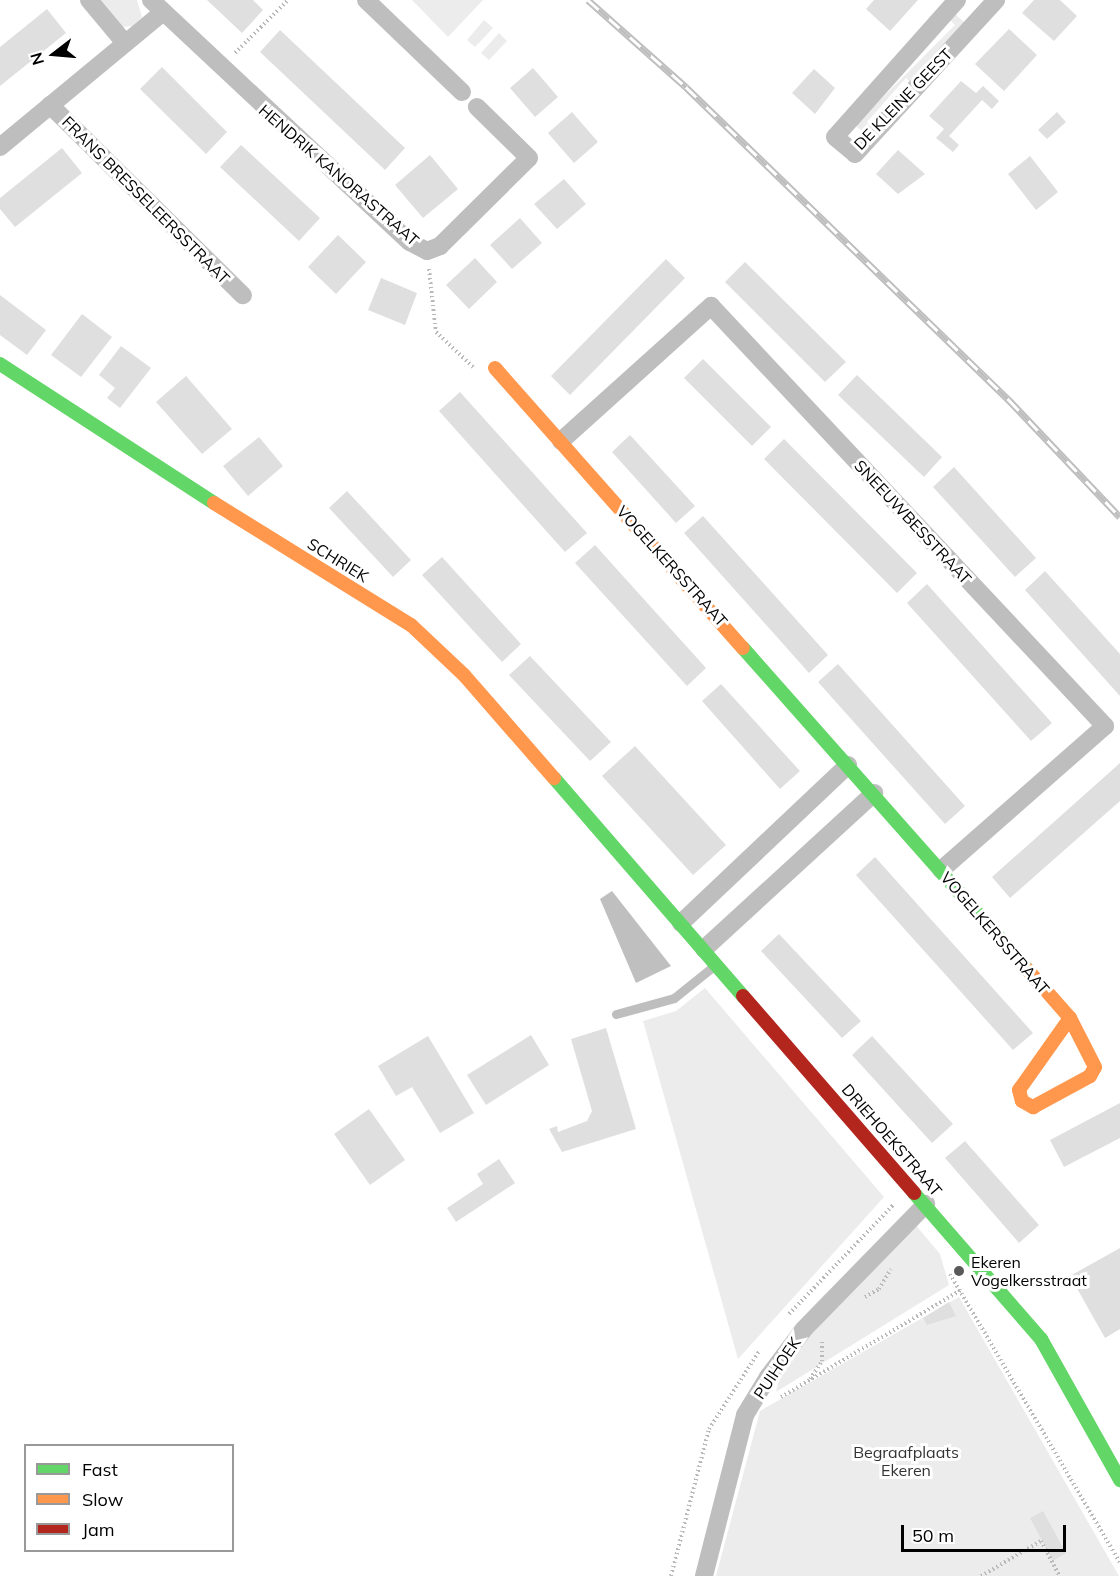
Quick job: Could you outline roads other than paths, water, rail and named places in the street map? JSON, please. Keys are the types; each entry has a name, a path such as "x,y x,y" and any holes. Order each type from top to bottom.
{"street":[{"path":"89,0 125,43"},
{"path":"366,0 462,92"},
{"name":"DE KLEINE GEEST","path":"957,0 835,137 855,154 996,0"},
{"name":"FRANS BRESSELEERSSTRAAT","path":"0,147 125,43 157,6"},
{"name":"HENDRIK KANORASTRAAT","path":"157,6 220,69 410,242 427,251 440,246 529,158 477,107"},
{"name":"FRANS BRESSELEERSSTRAAT","path":"50,105 243,295"},
{"name":"SNEEUWBESSTRAAT","path":"561,441 711,306 1105,726 941,870"},
{"name":"SCHRIEK","path":"0,364 61,408 411,625 464,675 608,844"},
{"name":"VOGELKERSSTRAAT","path":"495,368 1070,1018 1094,1055 1095,1067 1090,1076 1033,1107 1022,1101 1019,1090 1070,1018"},
{"path":"681,923 848,765"},
{"path":"704,949 874,794"},
{"name":"DRIEHOEKSTRAAT","path":"608,844 704,949 920,1210 1041,1339 1120,1480"},
{"name":"PUIHOEK","path":"704,1576 745,1415 804,1329 920,1210"}],"lane":[{"path":"615,1014 674,998 716,964"}],"railway":[{"path":"588,0 686,87 1009,400 1120,517"}],"place":[{"name":"Ekeren Vogelkersstraat","path":"959,1271"}],"park label":[{"name":"Begraafplaats Ekeren","path":"906,1461"}]}
